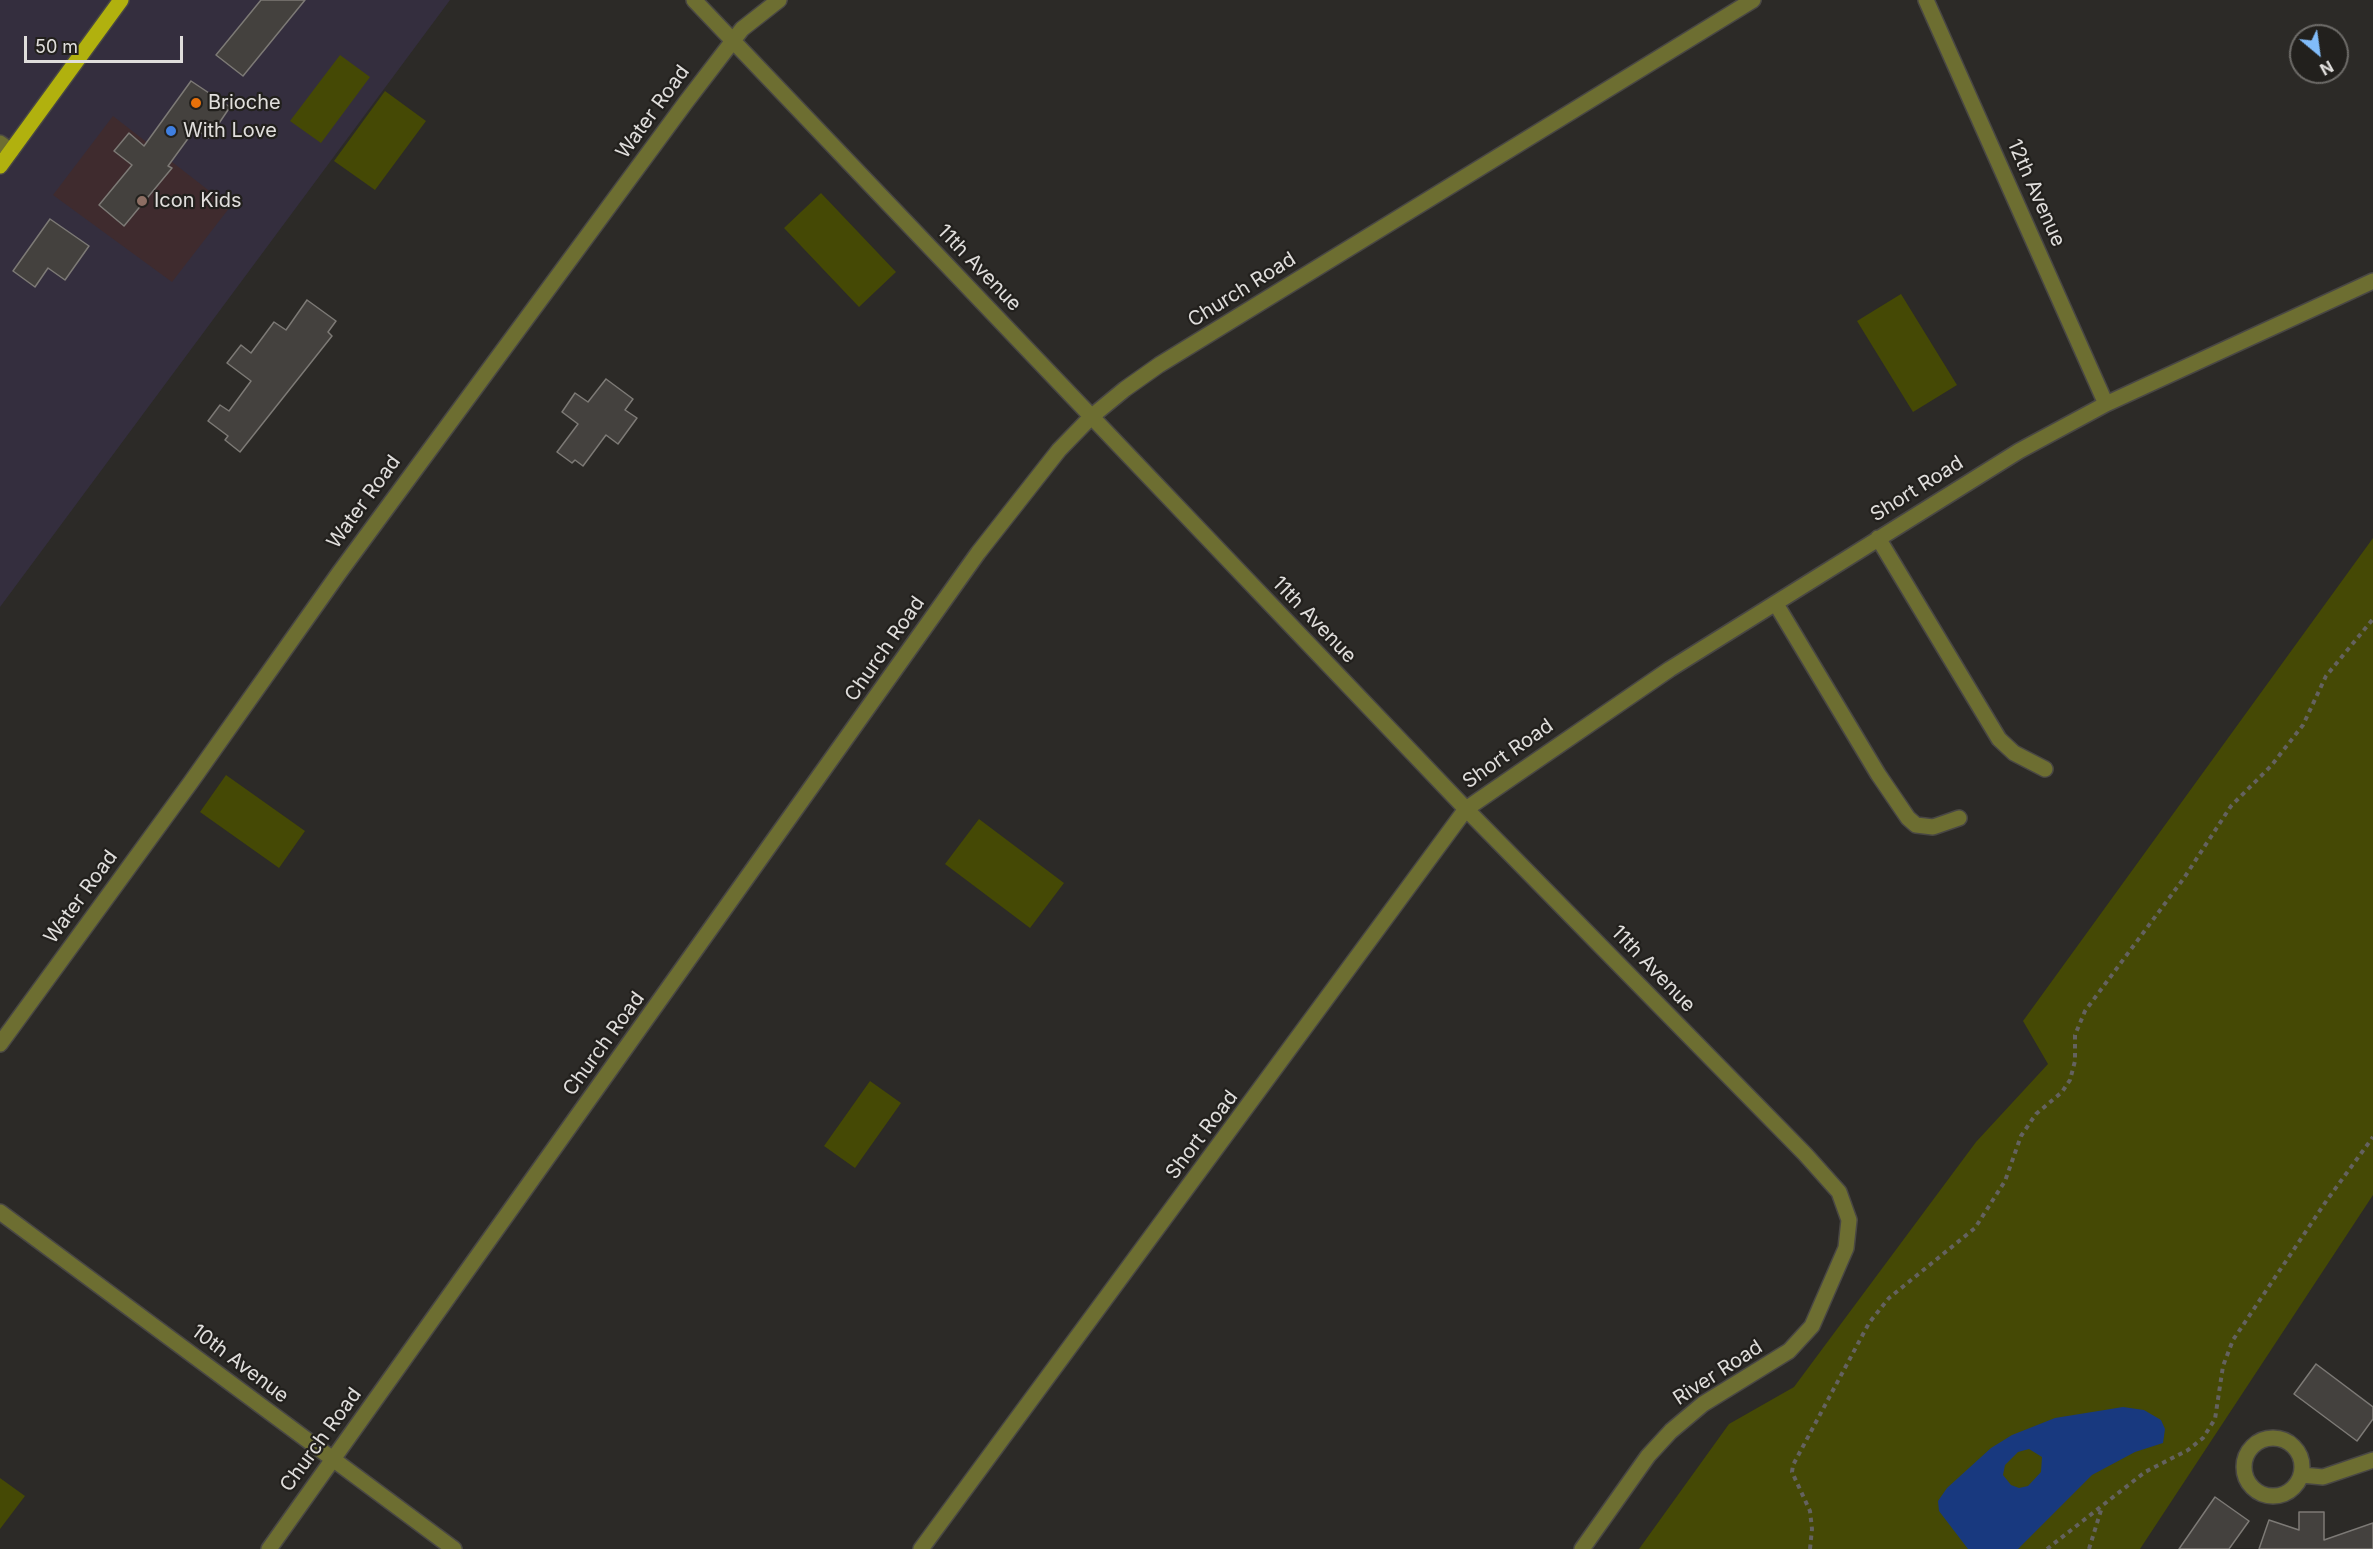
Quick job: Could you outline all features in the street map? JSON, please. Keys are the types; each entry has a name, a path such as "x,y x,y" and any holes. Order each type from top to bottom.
{"main road":[{"path":"0,166 6,147 121,0"}],"street":[{"name":"11th Avenue","path":"693,0 1466,809 1835,1185 1846,1208 1849,1231 1842,1262 1831,1288"},
{"name":"Water Road","path":"0,1044 360,544 686,102 752,20 779,0"},
{"name":"Church Road","path":"269,1549 978,552 1059,450 1091,417 1159,365 1753,0"},
{"name":"12th Avenue","path":"1926,0 2106,404"},
{"name":"Short Road","path":"921,1549 1466,809 1670,669 2019,451 2106,404 2373,281"},
{"path":"1878,538 1998,739 2014,753 2045,769"},
{"path":"1776,604 1872,765 1908,818 1916,825 1933,827 1959,818"},
{"name":"10th Avenue","path":"0,1212 454,1549"},
{"name":"River Road","path":"1582,1549 1648,1456 1666,1436 1703,1404 1774,1362 1798,1343 1812,1326 1831,1288"},
{"path":"2302,1475 2323,1477 2373,1460"}],"path":[{"path":"1810,1549 1812,1529 1810,1511 1792,1472 1792,1465 1869,1323 1889,1298 1975,1228 2005,1181 2020,1136 2036,1114 2062,1092 2070,1080 2075,1061 2075,1035 2085,1011 2184,878 2231,806 2271,766 2303,725 2326,676 2373,619"},
{"path":"2047,1549 2145,1472 2196,1445 2210,1430 2215,1419 2223,1366 2233,1340 2327,1200 2373,1137"},
{"path":"2090,1549 2103,1507"}],"shaded area":[{"path":"0,0 450,0 0,607"},
{"path":"340,55 370,77 321,143 290,121"},
{"path":"385,91 426,121 375,190 334,161"},
{"name":"Icon Kids","path":"113,116 230,207 172,282 53,195"},
{"path":"821,193 896,272 859,307 784,228"},
{"path":"1901,294 1957,385 1913,412 1857,321"},
{"path":"2373,538 2373,1195 2140,1549 1639,1549 1729,1424 1794,1387 1976,1142 2048,1064 2023,1021"},
{"path":"226,775 305,831 279,868 200,812"},
{"path":"979,819 1064,883 1030,928 945,864"},
{"path":"870,1081 901,1103 855,1168 824,1146"},
{"path":"0,1478 25,1496 0,1529"}],"water":[{"path":"2123,1407 2144,1410 2161,1420 2165,1429 2163,1443 2135,1452 2092,1475 2018,1549 1968,1549 1939,1511 1938,1501 1947,1488 1991,1448 2012,1435 2055,1418","holes":["2029,1449 2042,1457 2041,1472 2028,1486 2019,1488 2011,1485 2003,1475 2005,1465 2018,1452"]}],"building":[{"path":"261,0 305,0 243,76 216,55"},
{"path":"191,81 230,107 209,138 195,129 168,166 172,168 124,226 99,205 132,165 114,151 129,133 144,146"},
{"path":"50,219 89,246 65,280 48,268 35,287 13,271"},
{"path":"307,300 336,321 328,332 332,336 240,452 225,440 228,436 208,421 220,405 229,411 251,381 227,363 241,345 251,353 274,322 286,330"},
{"path":"606,379 633,399 625,410 637,418 618,444 606,435 583,466 575,460 572,463 557,452 578,424 562,412 575,393 588,402"},
{"path":"2316,1364 2373,1407 2373,1419 2357,1441 2294,1394"},
{"path":"2215,1497 2249,1521 2229,1549 2179,1549"},
{"path":"2299,1512 2324,1512 2324,1540 2373,1523 2373,1549 2259,1549 2269,1520 2299,1530"}],"place":[{"name":"Brioche","path":"196,103"},
{"name":"With Love","path":"171,131"},
{"name":"Icon Kids","path":"142,201"}]}
